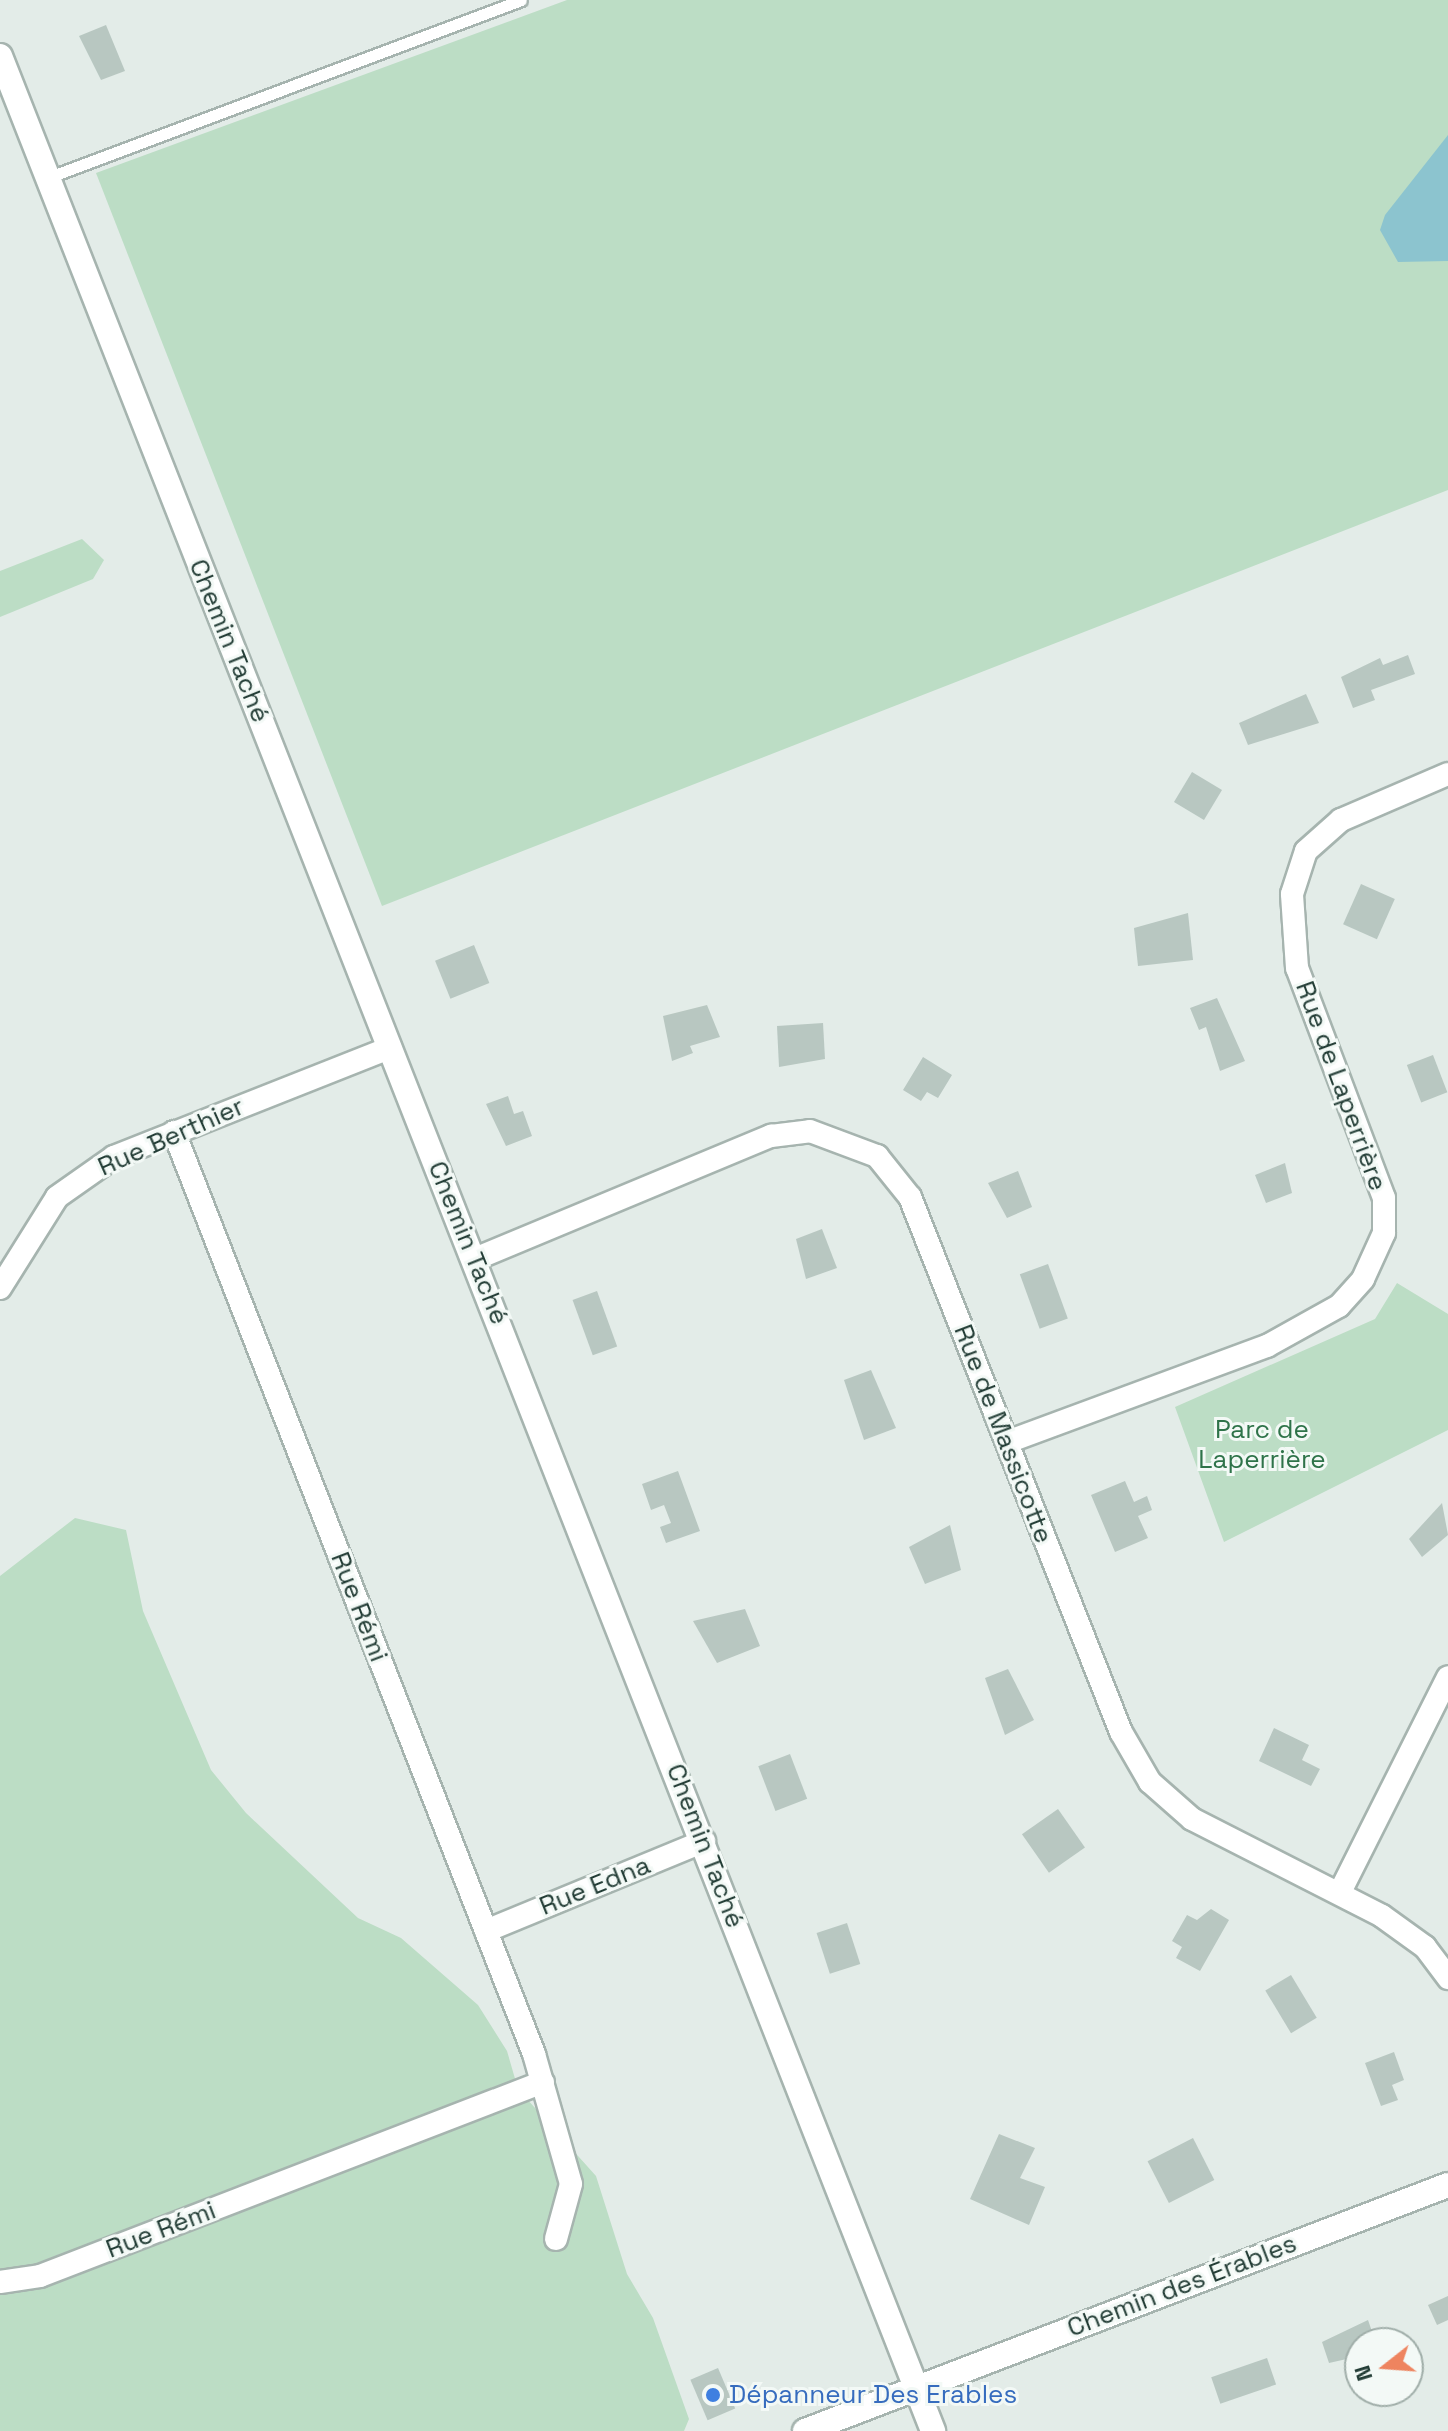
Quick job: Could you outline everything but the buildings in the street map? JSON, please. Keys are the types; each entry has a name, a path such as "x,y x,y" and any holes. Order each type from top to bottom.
{"street":[{"name":"Chemin Taché","path":"0,56 704,1841 933,2431"},
{"name":"Rue de Laperrière","path":"1007,1442 1267,1346 1339,1306 1363,1279 1384,1233 1384,1198 1297,968 1292,894 1306,851 1341,820 1448,774"},
{"name":"Rue Berthier","path":"0,1288 57,1197 114,1157 390,1048"},
{"name":"Rue de Massicotte","path":"475,1259 733,1148 810,1131 843,1137 877,1156 910,1197 1121,1732 1150,1782 1192,1819 1341,1890 1425,1947 1448,1978"},
{"name":"Rue Rémi","path":"174,1132 543,2082 571,2184 556,2239"},
{"path":"1341,1890 1448,1677"},
{"name":"Rue Edna","path":"486,1931 704,1841"},
{"name":"Rue Rémi","path":"0,2282 40,2276 543,2082"},
{"name":"Chemin des Érables","path":"805,2431 1448,2185"}],"lane":[{"path":"47,178 521,0"}],"green space":[{"path":"567,0 1448,0 1448,490 382,906 96,173"},
{"path":"82,539 104,560 93,579 0,617 0,571"},
{"name":"Parc de Laperrière","path":"1397,1283 1448,1314 1448,1430 1224,1542 1175,1407 1375,1319"},
{"path":"75,1518 126,1530 143,1611 211,1770 246,1813 358,1918 401,1938 478,2005 507,2051 518,2089 596,2176 627,2274 653,2318 689,2419 684,2431 0,2431 0,1576"}],"water":[{"path":"1448,135 1448,261 1398,262 1380,230 1385,215"}],"place":[{"name":"Dépanneur Des Erables","path":"713,2395"}]}
